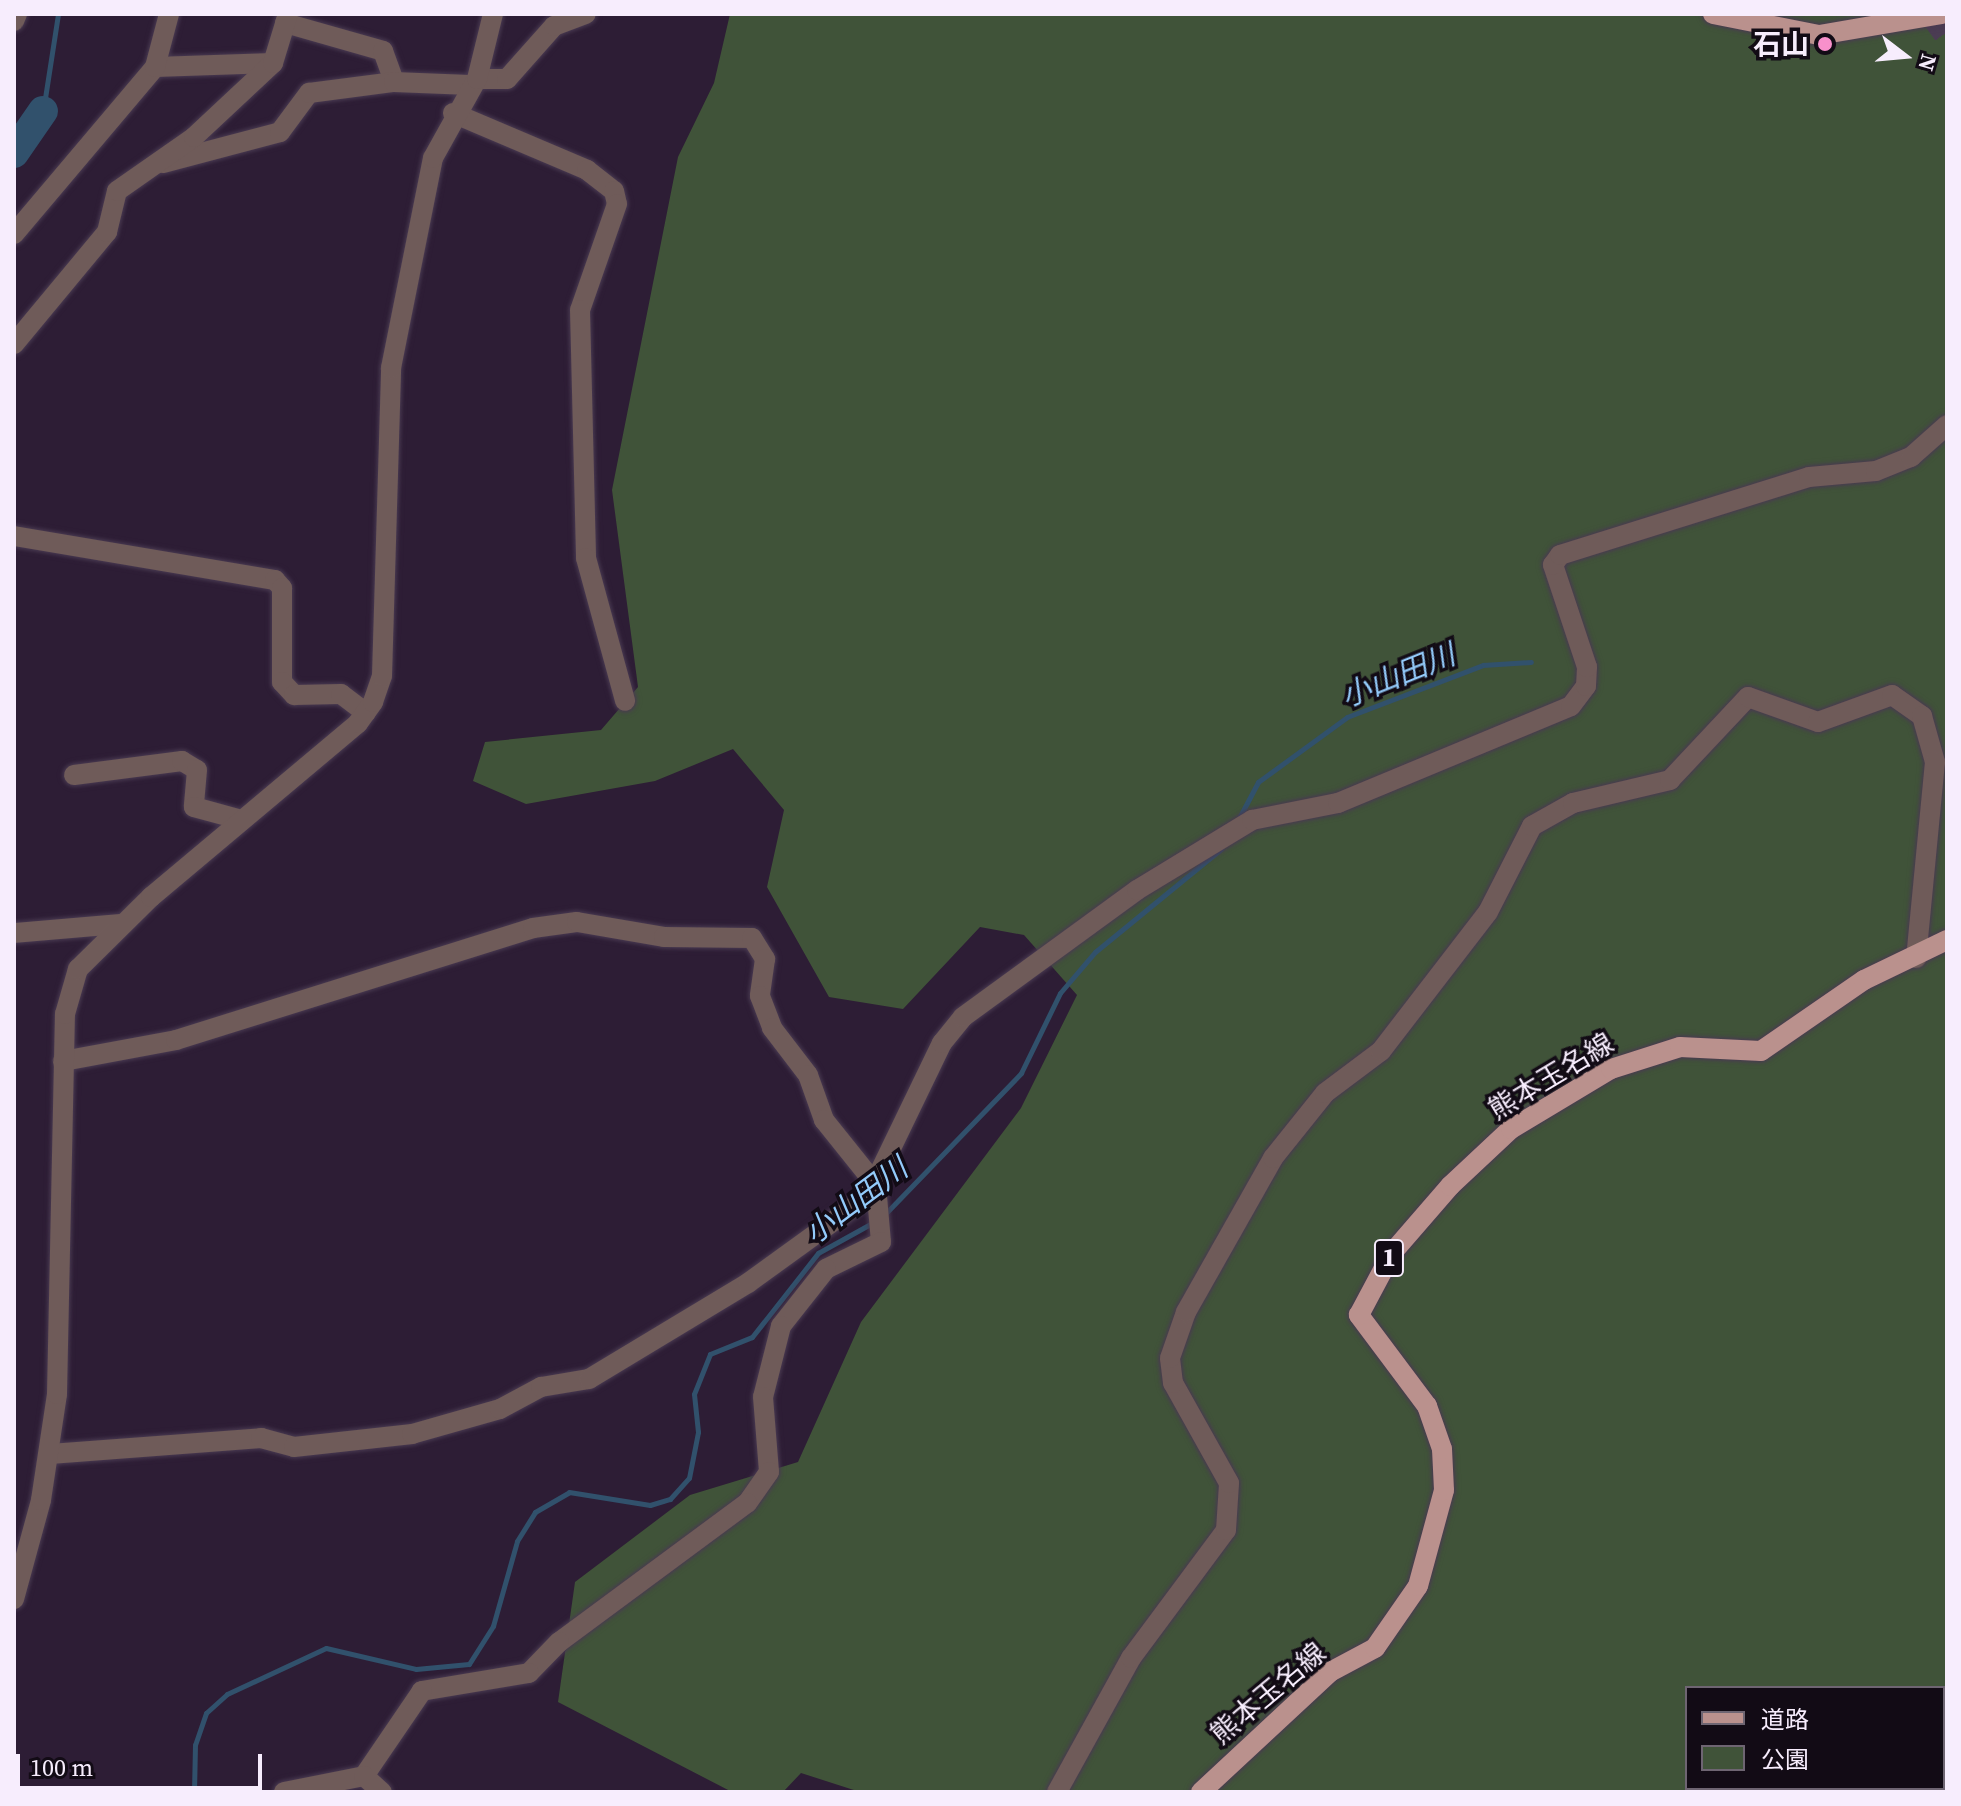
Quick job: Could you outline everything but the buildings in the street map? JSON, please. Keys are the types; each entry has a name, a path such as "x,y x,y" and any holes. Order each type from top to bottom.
{"main road":[{"path":"1713,14 1819,35 1942,14"},
{"name":"熊本玉名線","path":"1201,1792 1320,1680 1375,1648 1418,1586 1444,1490 1442,1449 1427,1406 1359,1315 1392,1253 1450,1186 1511,1129 1611,1069 1680,1047 1761,1051 1864,980 1916,958 1947,940"}],"street":[{"path":"14,21 17,14"},
{"path":"14,234 155,67 169,14"},
{"path":"14,1599 50,1454 57,1394 63,1061 78,969 120,924 366,713 382,676 391,368 433,158 453,113 473,82 493,14"},
{"path":"152,165 280,132 309,93 394,82 507,79 554,26 586,14"},
{"path":"14,344 107,232 117,191 273,63 287,18 383,51 394,82"},
{"path":"155,67 273,63"},
{"path":"453,113 587,170 614,191 617,204 585,283 580,326 586,558 625,701"},
{"path":"284,1792 364,1776 422,1691 529,1673 559,1642 747,1503 769,1472 763,1397 781,1326 826,1269 881,1242 878,1194 942,1043 993,990 1211,840 1252,820 1338,803 1571,706 1586,686 1587,667 1553,565 1560,555 1809,477 1876,471 1911,457 1947,425"},
{"path":"14,536 275,580 282,588 282,682 294,695 341,694 366,713"},
{"path":"1057,1792 1131,1658 1226,1530 1229,1483 1173,1383 1170,1358 1186,1312 1273,1158 1325,1093 1381,1051 1488,912 1532,826 1573,803 1670,780 1748,697 1818,722 1892,695 1922,716 1935,762 1916,958"},
{"path":"74,775 182,761 197,770 194,807 242,820"},
{"path":"63,1061 176,1040 533,928 577,922 664,937 752,938 765,959 760,996 772,1028 808,1075 824,1120 878,1194"},
{"path":"14,933 120,924"},
{"path":"50,1454 261,1438 294,1447 453,1426 541,1387 589,1379 655,1343 878,1194"},
{"path":"364,1776 382,1792"}],"green space":[{"path":"730,14 1947,14 1947,1792 860,1792 801,1773 783,1792 732,1792 558,1702 575,1582 690,1495 798,1462 861,1322 1021,1108 1077,995 1024,935 980,927 903,1009 829,997 767,887 784,810 733,749 655,781 526,804 473,781 485,742 601,730 638,687 612,490 678,157 714,83"}],"waterway":[{"path":"43,111 58,14"},
{"path":"14,153 43,111"},
{"name":"小山田川","path":"1238,820 1258,782 1347,717 1483,665 1531,662"},
{"name":"小山田川","path":"885,1214 1021,1073 1060,993 1095,952 1221,849"},
{"name":"小山田川","path":"194,1792 195,1745 206,1713 227,1694 326,1648 416,1669 469,1664 493,1626 517,1541 535,1512 569,1492 650,1505 670,1499 689,1478 698,1432 694,1394 710,1354 752,1337 818,1253 874,1222"}],"tunnel":[{"path":"1931,14 1947,36"}],"place":[{"name":"石山","path":"1825,44"}]}
